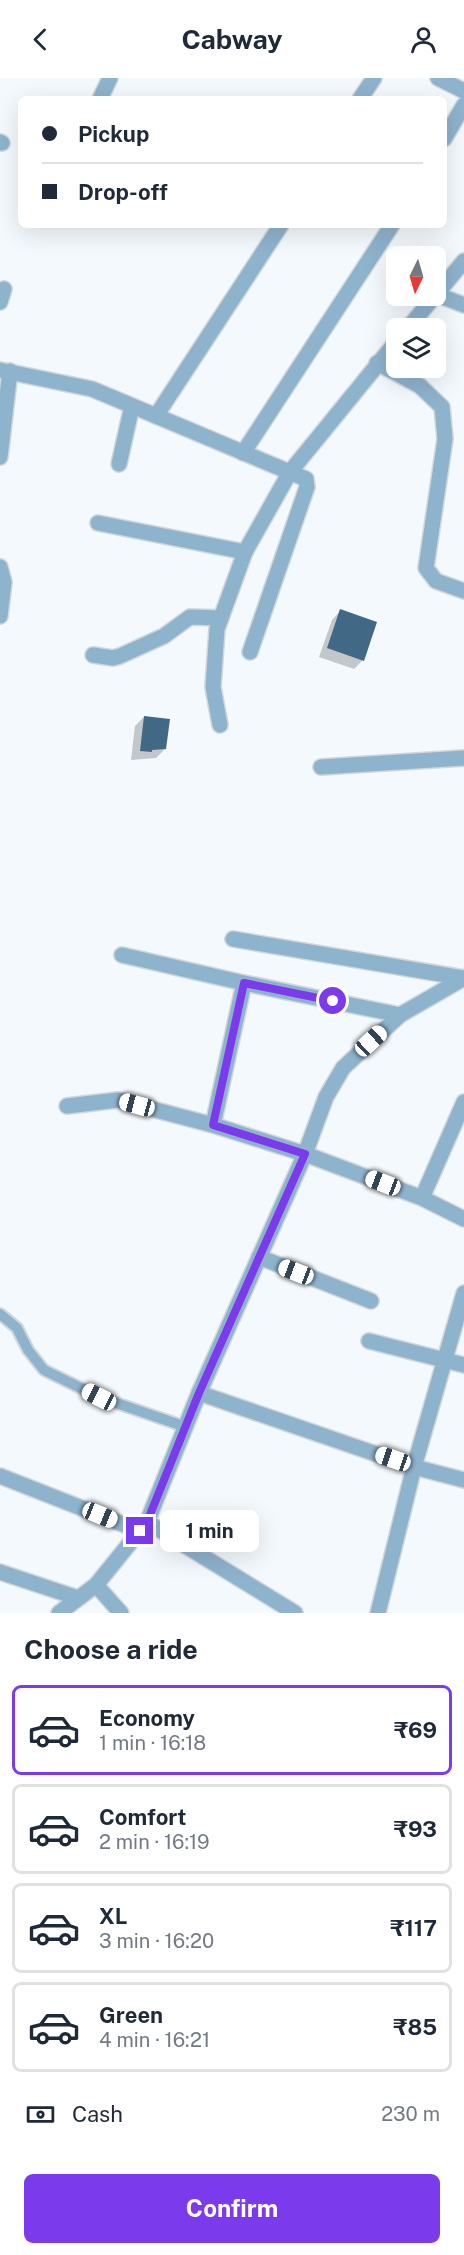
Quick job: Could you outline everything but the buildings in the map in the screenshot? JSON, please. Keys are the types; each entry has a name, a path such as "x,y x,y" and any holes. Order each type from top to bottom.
{"street":[{"path":"101,96 110,78"},
{"path":"362,96 374,78"},
{"path":"438,78 464,91"},
{"path":"447,134 464,105"},
{"path":"156,416 278,228"},
{"path":"243,453 390,228"},
{"path":"446,285 464,261"},
{"path":"446,298 464,305"},
{"path":"417,318 428,306"},
{"path":"220,725 213,687 217,629 244,552 290,472 386,353"},
{"path":"377,363 420,386 442,406 445,439 426,568 436,581 464,591"},
{"path":"0,458 5,371 92,389 303,477 307,487 250,652"},
{"path":"120,464 132,406"},
{"path":"98,523 244,552"},
{"path":"0,567 4,582 0,616"},
{"path":"93,655 113,658 120,656 164,636 190,617 221,618"},
{"path":"321,767 464,758"},
{"path":"59,1613 96,1585 144,1527 199,1393 305,1154 326,1097 343,1068 400,1015 464,978 233,939"},
{"path":"122,955 400,1015"},
{"path":"213,1125 244,983"},
{"path":"66,1106 118,1100 213,1125 305,1154 422,1198 464,1219"},
{"path":"422,1198 464,1102"},
{"path":"259,1257 371,1301"},
{"path":"378,1613 443,1359 464,1293"},
{"path":"369,1341 464,1365"},
{"path":"199,1393 414,1467 464,1480"},
{"path":"0,1476 144,1527 295,1613"},
{"path":"0,1572 78,1598"},
{"path":"96,1585 121,1613"}],"lane":[{"path":"0,1314 17,1328 28,1350 44,1370 99,1397 186,1427"}],"route":[{"path":"140,1531 147,1522 199,1393 305,1154 213,1125 244,983 333,1001"}]}
